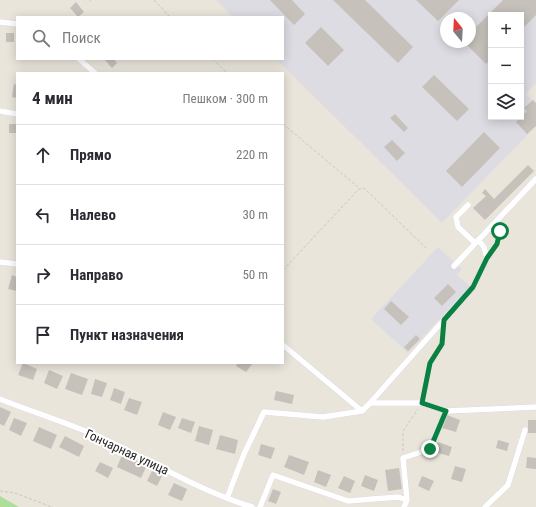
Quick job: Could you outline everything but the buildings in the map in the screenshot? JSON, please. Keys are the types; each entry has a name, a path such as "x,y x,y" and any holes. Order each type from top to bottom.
{"street":[{"path":"0,22 16,24"},
{"path":"80,60 94,72"},
{"path":"0,111 16,114"},
{"path":"454,266 536,179"},
{"path":"227,498 264,412 323,417 362,411 473,287 487,258 484,247 458,228 456,217 468,205"},
{"path":"0,262 16,264"},
{"path":"284,346 362,411"},
{"name":"Гончарная улица","path":"0,399 99,437 227,498 236,505 252,507"},
{"path":"370,403 422,403 446,411 536,407"},
{"path":"404,507 407,500 403,458 430,449 446,411"},
{"path":"484,507 508,485 525,430"},
{"path":"260,507 273,475 348,501 398,497 407,500"}],"path":[{"path":"154,0 169,16"},
{"path":"214,60 226,72"},
{"path":"284,125 359,189"},
{"path":"284,269 359,189 364,188 426,248"},
{"path":"487,258 497,244 504,212"},
{"path":"403,458 404,431 422,403 430,363 442,344 444,320"},
{"path":"0,491 15,493 52,507"}],"shaded area":[{"path":"216,0 536,0 536,83 526,94 536,103 536,126 442,223 277,60 284,60 284,16 232,16"},
{"path":"438,247 462,269 457,275 470,286 408,353 371,319"}],"green space":[{"path":"0,496 19,507 0,507"}],"route":[{"path":"430,449 446,411 422,403 430,363 442,344 444,320 473,287 487,258 497,244 500,231"}]}
